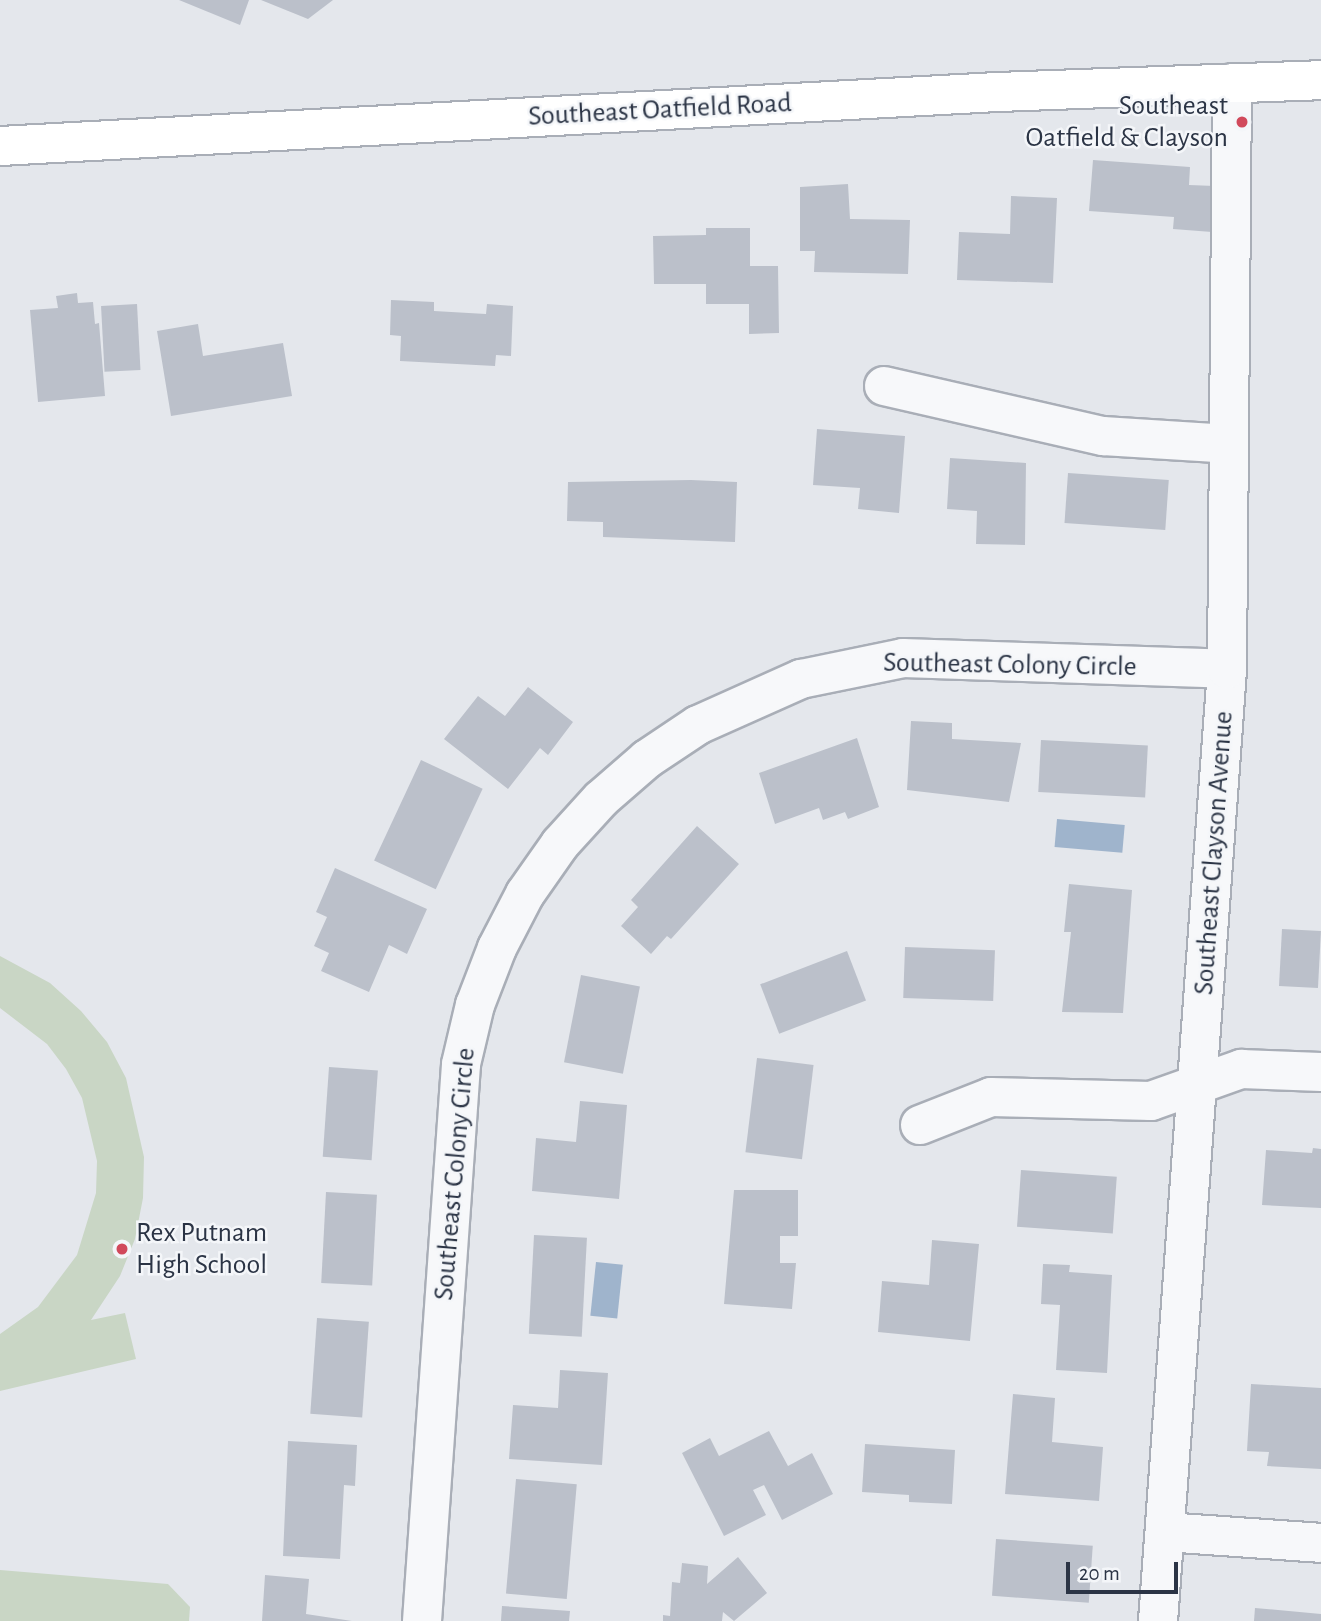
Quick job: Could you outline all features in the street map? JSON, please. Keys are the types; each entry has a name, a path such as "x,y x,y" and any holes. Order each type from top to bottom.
{"main road":[{"name":"Southeast Oatfield Road","path":"0,146 1321,80"}],"street":[{"name":"Southeast Clayson Avenue","path":"1158,1621 1227,669 1232,83"},
{"path":"884,386 1103,436 1229,444"},
{"name":"Southeast Colony Circle","path":"422,1621 461,1064 475,1005 497,948 526,894 561,844 601,799 647,759 698,725 801,679 903,658 1227,669"},
{"path":"920,1125 991,1097 1151,1101 1241,1069 1321,1072"},
{"path":"1165,1532 1321,1543"}],"green space":[{"path":"0,956 50,983 81,1011 107,1042 126,1078 144,1157 143,1198 135,1239 120,1276 91,1320 125,1313 136,1359 0,1391 0,1334 38,1307 77,1255 96,1193 97,1161 82,1098 66,1069 47,1044 0,1008"},
{"path":"0,1570 168,1584 190,1607 189,1621 0,1621"}],"water":[{"path":"1057,819 1125,825 1122,853 1055,847"},
{"path":"596,1262 623,1265 617,1319 590,1316"}],"building":[{"path":"179,0 249,0 240,25"},
{"path":"261,0 333,0 308,19"},
{"path":"1093,160 1190,167 1189,185 1215,186 1212,232 1173,229 1174,217 1089,211"},
{"path":"848,184 850,219 910,220 908,274 814,272 815,251 800,251 800,187"},
{"path":"1011,196 1057,198 1053,283 957,280 959,232 1010,234"},
{"path":"706,228 750,228 750,266 778,266 779,333 749,334 749,304 706,304 706,284 654,284 653,236 706,235"},
{"path":"77,293 78,303 93,302 95,324 99,323 105,396 38,402 30,310 58,308 56,296"},
{"path":"391,300 434,302 434,311 486,314 487,304 513,306 511,356 496,355 495,366 400,361 401,336 390,335"},
{"path":"137,304 140,370 105,372 101,306"},
{"path":"198,324 203,356 283,343 292,396 171,416 157,331"},
{"path":"817,429 905,436 899,513 858,509 860,488 813,485"},
{"path":"950,458 1026,463 1025,545 976,544 977,511 947,509"},
{"path":"1068,473 1169,480 1165,530 1065,523"},
{"path":"568,482 737,482 735,542 603,537 603,522 567,521"},
{"path":"528,687 573,722 548,755 540,748 508,789 444,739 478,696 505,716"},
{"path":"911,721 952,723 952,739 1021,743 1009,802 907,790"},
{"path":"857,738 879,807 848,819 845,812 823,820 819,808 775,824 759,773"},
{"path":"1041,740 1148,746 1145,798 1038,792"},
{"path":"421,760 483,789 436,889 374,861"},
{"path":"697,826 739,864 671,939 667,936 651,954 621,926 638,907 631,900"},
{"path":"335,868 427,909 407,954 389,945 369,992 321,971 329,953 314,946 327,917 316,912"},
{"path":"1069,884 1132,890 1123,1013 1062,1012 1071,932 1064,932"},
{"path":"1282,929 1321,931 1318,988 1279,986"},
{"path":"905,947 995,950 993,1001 903,998"},
{"path":"847,951 866,1000 779,1034 760,984"},
{"path":"581,975 640,986 623,1074 564,1062"},
{"path":"757,1058 814,1065 802,1159 745,1152"},
{"path":"329,1067 378,1070 372,1160 323,1157"},
{"path":"580,1101 627,1105 619,1199 532,1191 536,1138 576,1142"},
{"path":"1313,1148 1321,1149 1321,1208 1262,1205 1266,1150 1312,1153"},
{"path":"1021,1170 1117,1177 1113,1234 1017,1227"},
{"path":"734,1190 798,1190 798,1236 780,1236 780,1263 796,1263 792,1309 724,1304"},
{"path":"326,1192 377,1195 372,1286 321,1283"},
{"path":"534,1235 587,1238 582,1337 529,1334"},
{"path":"932,1240 979,1244 970,1341 878,1332 882,1281 929,1285"},
{"path":"1043,1264 1070,1265 1069,1272 1112,1275 1107,1373 1056,1370 1060,1305 1041,1304"},
{"path":"317,1318 369,1322 362,1417 310,1414"},
{"path":"560,1370 608,1373 602,1465 509,1459 513,1405 558,1408"},
{"path":"1251,1384 1321,1388 1321,1469 1267,1466 1269,1452 1247,1451"},
{"path":"1013,1394 1055,1398 1052,1442 1103,1447 1099,1501 1005,1494"},
{"path":"769,1431 788,1466 812,1453 833,1494 782,1520 764,1485 753,1490 766,1515 724,1536 682,1453 710,1438 719,1456"},
{"path":"288,1441 357,1445 355,1486 344,1485 340,1559 283,1556"},
{"path":"865,1444 955,1450 952,1504 909,1502 909,1495 862,1492"},
{"path":"516,1479 577,1484 567,1599 506,1594"},
{"path":"996,1539 1093,1546 1089,1603 992,1596"},
{"path":"738,1557 767,1593 734,1621 723,1612 722,1621 663,1621 663,1615 670,1616 672,1582 680,1583 682,1563 708,1566 707,1584"},
{"path":"265,1575 309,1579 306,1614 352,1621 262,1621"},
{"path":"502,1606 570,1611 569,1621 501,1621"},
{"path":"1255,1608 1321,1614 1321,1621 1254,1621"}],"place":[{"name":"Southeast Oatfield & Clayson","path":"1242,122"},
{"name":"Rex Putnam High School","path":"122,1249"}]}
